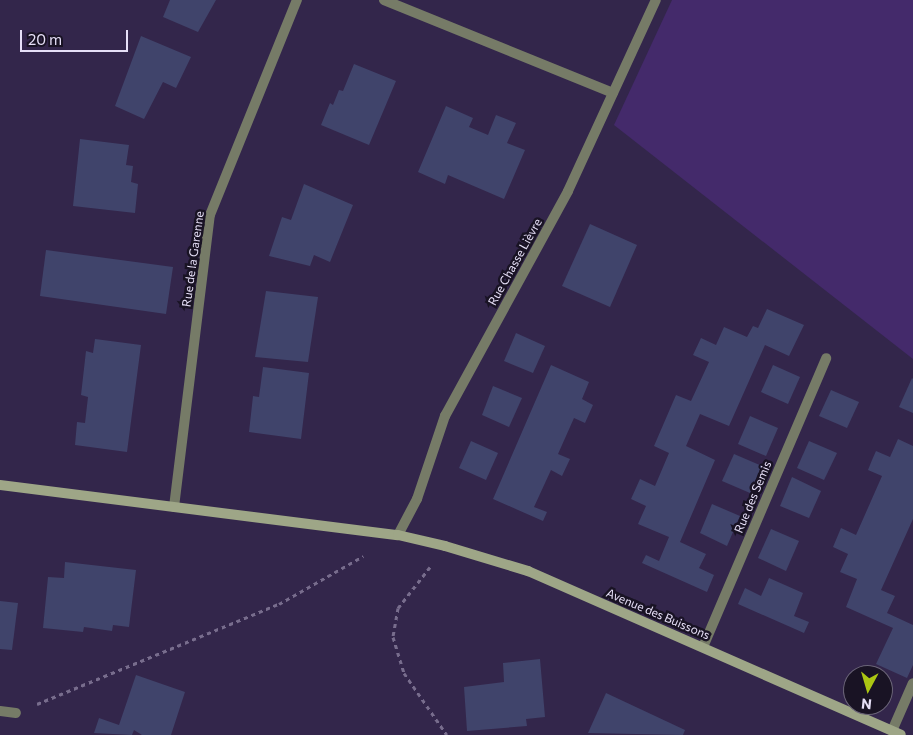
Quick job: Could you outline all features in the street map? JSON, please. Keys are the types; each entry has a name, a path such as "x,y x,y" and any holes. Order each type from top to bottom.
{"street":[{"name":"Rue de la Garenne","path":"174,507 210,214 297,0"},
{"path":"384,0 613,93"},
{"name":"Rue Chasse Lièvre","path":"398,535 417,500 445,416 568,191 656,0"},
{"name":"Rue des Semis","path":"702,647 826,358"},
{"name":"Avenue des Buissons","path":"0,485 398,535 445,546 528,571 897,733"},
{"path":"897,733 913,683"},
{"path":"0,711 16,713"}],"path":[{"path":"16,713 278,604 398,535"},
{"path":"445,546 398,608 392,637 404,673 447,735"}],"shaded area":[{"path":"672,0 913,0 913,359 614,125"}],"building":[{"path":"170,0 216,0 198,32 163,17"},
{"path":"141,36 191,57 176,88 163,82 144,119 115,106"},
{"path":"354,64 396,81 369,145 321,125 330,103 333,105 339,90 343,91"},
{"path":"446,106 473,118 469,127 488,135 496,115 516,123 507,143 525,150 504,199 448,175 445,184 418,172"},
{"path":"80,139 129,145 126,165 133,166 131,182 138,184 135,213 73,206"},
{"path":"304,184 353,205 330,262 314,255 310,266 269,256 282,217 291,220"},
{"path":"590,224 637,245 610,307 562,286"},
{"path":"46,250 173,267 166,314 40,296"},
{"path":"266,291 318,297 308,362 255,357"},
{"path":"767,309 804,325 789,356 765,345 729,426 700,414 686,446 715,460 680,542 706,554 699,568 714,575 707,592 642,563 646,555 659,561 669,537 638,524 646,506 631,499 640,479 655,486 669,453 654,446 676,395 691,401 709,362 693,355 701,338 716,345 724,327 747,337 753,326 758,328"},
{"path":"516,333 545,346 533,373 504,361"},
{"path":"95,339 141,345 127,452 75,445 77,422 85,423 88,397 81,395 86,351 93,353"},
{"path":"551,365 589,382 582,399 593,405 585,423 574,418 558,454 570,459 562,476 551,470 534,507 547,512 543,521 493,499"},
{"path":"773,365 800,377 788,404 761,392"},
{"path":"263,367 309,373 301,439 249,432 253,396 259,397"},
{"path":"913,379 913,413 899,407"},
{"path":"493,386 522,398 509,427 482,415"},
{"path":"831,390 859,402 847,428 819,416"},
{"path":"750,416 778,428 766,456 738,444"},
{"path":"898,439 913,446 913,519 881,590 895,596 887,613 913,625 913,665 907,678 893,672 893,665 876,664 893,628 846,607 857,579 840,572 848,554 833,547 841,528 856,535 882,476 868,470 876,451 890,457"},
{"path":"471,441 498,453 486,480 459,468"},
{"path":"809,441 837,453 824,480 797,468"},
{"path":"734,454 762,466 750,493 722,481"},
{"path":"792,477 821,491 809,518 780,506"},
{"path":"712,504 740,516 727,546 700,533"},
{"path":"771,529 799,541 786,571 758,558"},
{"path":"65,562 136,570 129,627 113,625 112,631 84,627 83,632 43,628 48,577 64,578"},
{"path":"769,578 803,593 794,616 809,622 804,633 738,604 745,588 761,596"},
{"path":"0,601 18,603 12,650 0,649"},
{"path":"540,659 545,717 526,719 527,726 467,731 464,687 504,682 503,663"},
{"path":"136,675 185,692 171,735 142,735 134,730 132,735 94,733 99,718 119,725"},
{"path":"606,693 685,730 683,735 588,733"}]}
